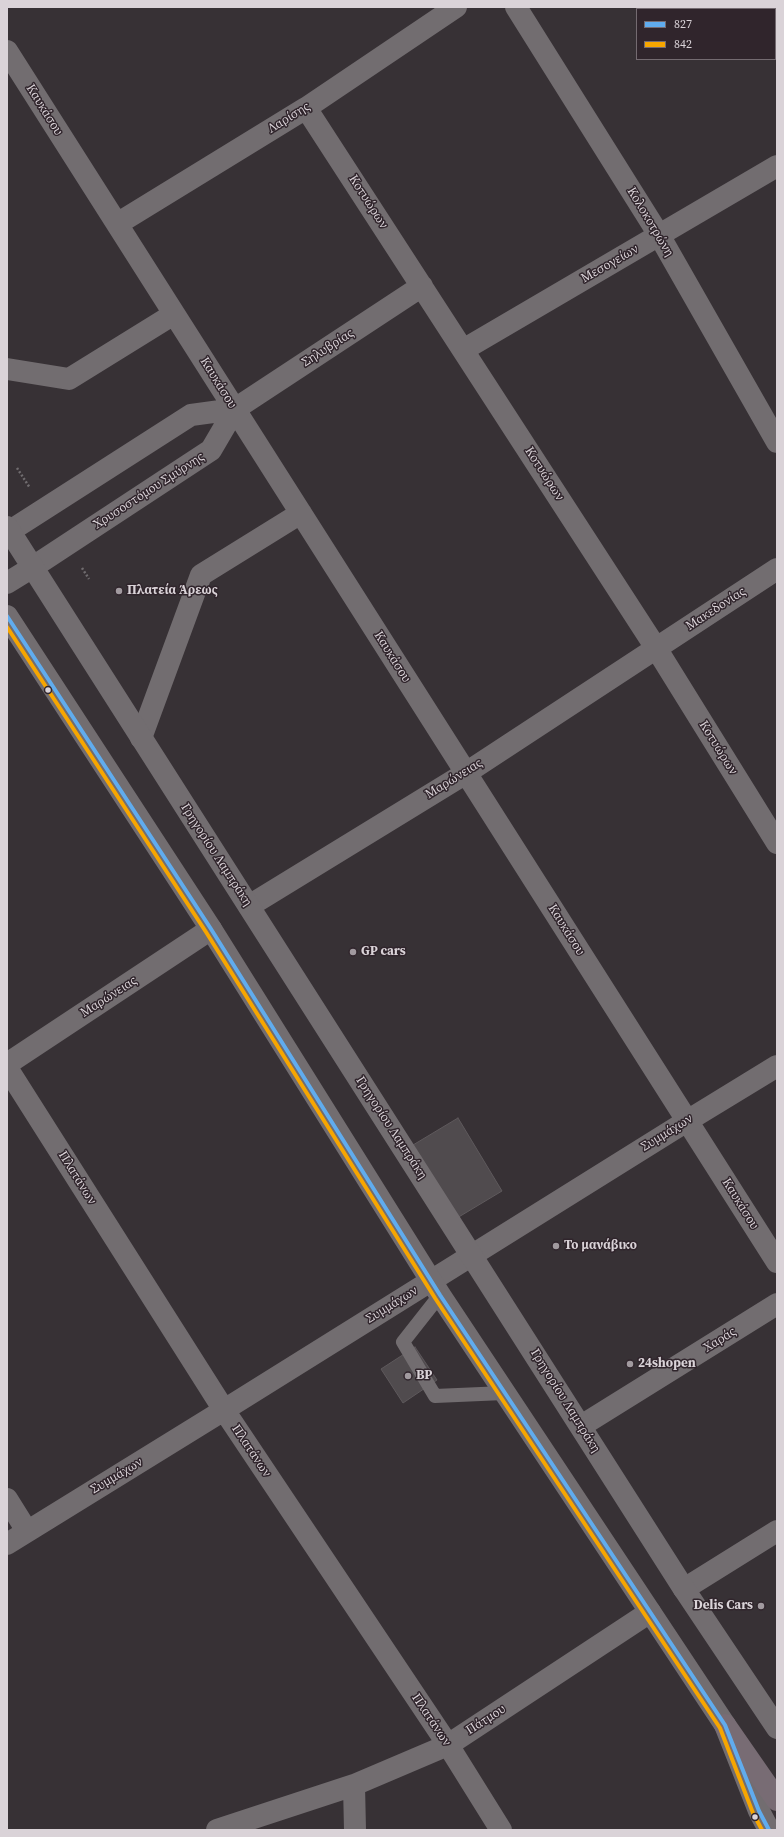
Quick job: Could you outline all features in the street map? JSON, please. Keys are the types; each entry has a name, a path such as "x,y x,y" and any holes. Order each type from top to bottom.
{"main road":[{"path":"725,1725 777,1800"}],"street":[{"name":"Λαρίσης","path":"117,224 306,108 456,7"},
{"name":"Κολοκοτρώνη","path":"516,7 659,235 777,442"},
{"name":"Καυκάσου","path":"7,51 777,1262"},
{"name":"Κοτυώρων","path":"306,108 656,648 777,843"},
{"name":"Μεσογείων","path":"463,350 777,166"},
{"name":"Σηλυβρίας","path":"235,409 422,286"},
{"path":"7,369 69,379 174,314"},
{"path":"8,531 191,415 235,409"},
{"name":"Χρυσοστόμου Σμύρνης","path":"7,583 211,450 235,409"},
{"path":"142,738 201,575 301,513"},
{"name":"Γρηγορίου Λαμπράκη","path":"8,531 33,567 684,1589 777,1728"},
{"name":"Μακεδονίας","path":"656,648 777,569"},
{"path":"7,616 211,929 436,1288 504,1393 725,1725 759,1811 769,1830"},
{"name":"Μαρώνειας","path":"249,906 466,772 656,648"},
{"name":"Μαρώνειας","path":"7,1064 211,929"},
{"name":"Συμμάχων","path":"7,1544 224,1410 436,1288 472,1255 687,1120 777,1066"},
{"name":"Πλατάνων","path":"7,1068 224,1410 448,1745 501,1830"},
{"name":"Χαράς","path":"581,1426 777,1304"},
{"path":"7,1499 27,1531"},
{"path":"684,1589 777,1532"},
{"name":"Πάτμου","path":"217,1830 354,1785 448,1745 650,1612"},
{"path":"354,1785 355,1830"}],"lane":[{"path":"436,1288 403,1342 435,1396 504,1393"}],"building":[{"path":"458,1118 502,1191 457,1218 413,1145"},
{"path":"415,1347 437,1380 403,1403 381,1369"}],"transit line":[{"name":"827","path":"7,616 211,929 440,1295 725,1725 759,1811 769,1830"},
{"name":"842","path":"7,627 206,932 435,1298 720,1728 753,1813 762,1830"}],"place":[{"name":"Πλατεία Άρεως","path":"119,591"},
{"name":"GP cars","path":"353,952"},
{"name":"Το μανάβικο","path":"556,1246"},
{"name":"24shopen","path":"630,1364"},
{"name":"BP","path":"408,1376"},
{"name":"Delis Cars","path":"761,1606"}]}
